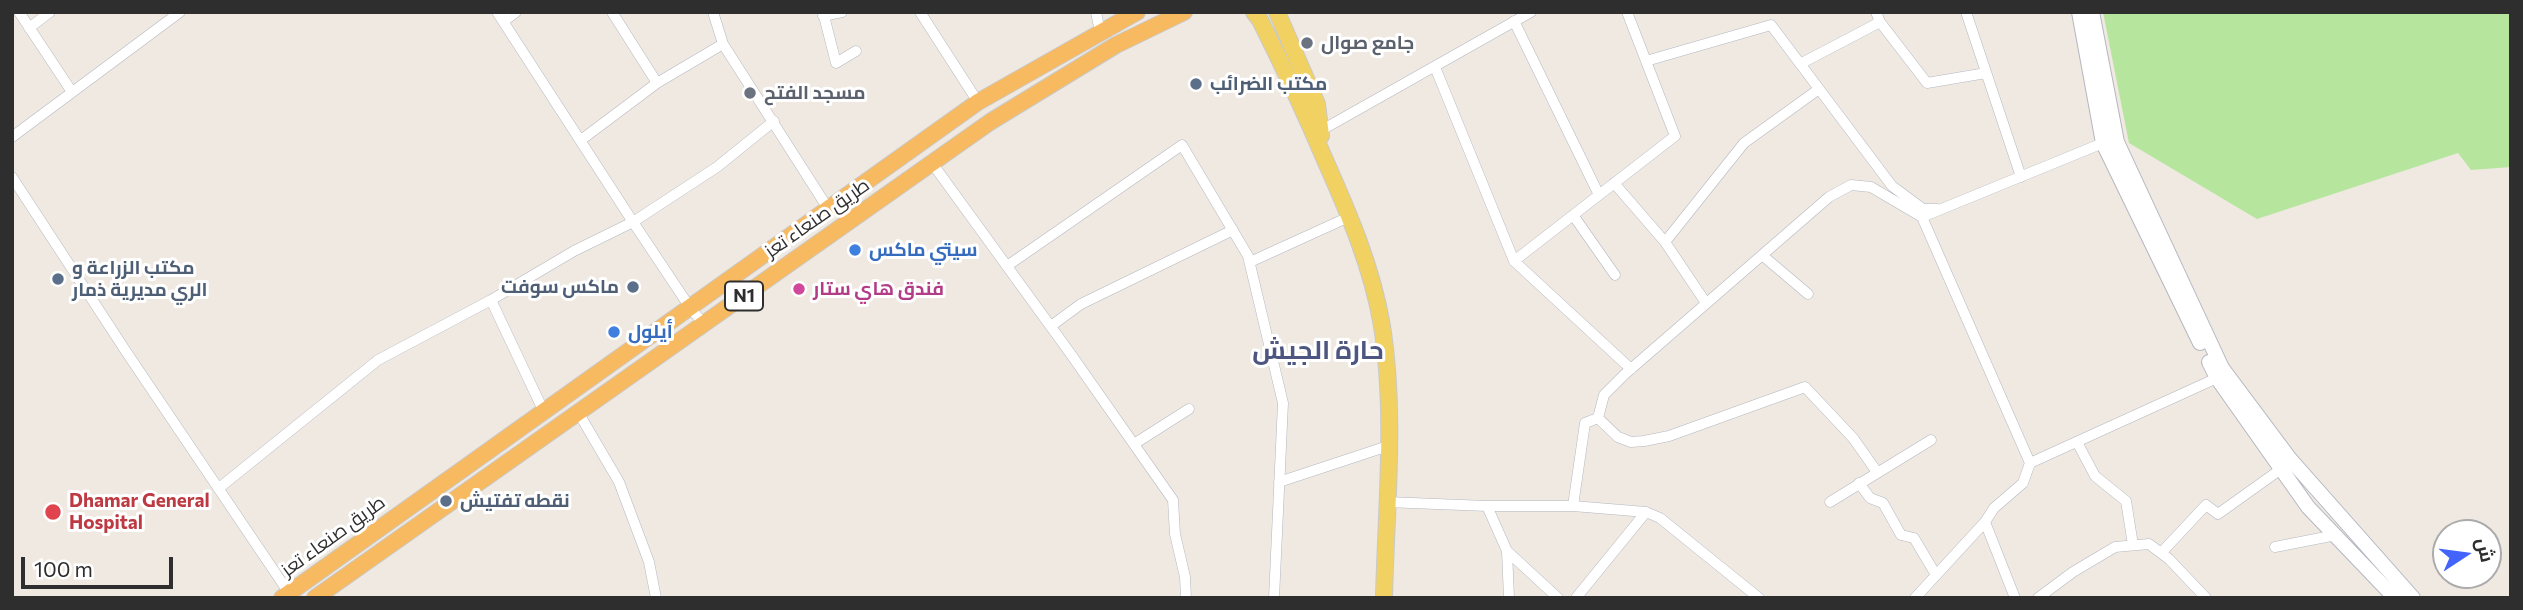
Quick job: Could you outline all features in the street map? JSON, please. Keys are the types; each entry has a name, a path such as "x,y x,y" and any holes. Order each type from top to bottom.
{"highway":[{"name":"طريق صنعاء تعز","path":"286,595 978,102 1137,12"},
{"name":"طريق صنعاء تعز","path":"315,598 990,122 1116,45 1184,12"}],"main road":[{"path":"1254,12 1292,84 1350,216 1368,268 1381,326 1387,372 1388,446 1384,598"},
{"path":"1277,12 1317,104 1323,156"},
{"path":"2079,12 2103,144 2217,378 2308,507 2395,598"},
{"path":"2092,12 2117,142 2222,368 2290,459 2413,598"}],"street":[{"path":"19,12 72,92"},
{"path":"29,28 50,12"},
{"path":"12,137 180,12"},
{"path":"516,12 501,17 633,222 691,309 704,324"},
{"path":"612,12 657,83"},
{"path":"713,12 723,44 829,210"},
{"path":"842,12 823,14 836,63 856,51"},
{"path":"920,12 978,102"},
{"path":"1096,12 1100,32"},
{"path":"1321,131 1531,12"},
{"path":"1514,261 1675,136 1627,12"},
{"path":"1966,12 2021,177"},
{"path":"1800,64 1878,17 1927,83 1986,73"},
{"path":"1514,21 1599,195"},
{"path":"1646,61 1771,25 1892,186 1923,209 1942,209"},
{"path":"581,141 657,83 723,44"},
{"path":"1435,67 1514,261 1630,369"},
{"path":"1665,242 1744,143 1819,89"},
{"path":"219,488 379,360 491,300 574,251 633,222 717,167 774,121"},
{"path":"1922,217 2103,144"},
{"path":"1007,266 1182,145 1250,262 1283,403 1274,598"},
{"path":"932,163 1173,500 1175,534 1185,577 1186,598"},
{"path":"12,177 219,488 286,595"},
{"path":"1614,183 1665,242 1706,303"},
{"path":"1598,418 1604,395 1630,369 1829,197 1851,185 1871,187 1922,217 2030,463 2024,483 1994,508 1985,522 1915,598"},
{"path":"1573,215 1615,275"},
{"path":"1250,262 1350,216"},
{"path":"1051,326 1081,304 1233,230"},
{"path":"1762,255 1808,294"},
{"path":"491,300 544,412"},
{"path":"2030,463 2217,378"},
{"path":"1598,418 1618,437 1631,442 1644,441 1669,436 1805,387 1853,438 1877,472"},
{"path":"1134,444 1189,409"},
{"path":"578,412 619,482 649,562 656,598"},
{"path":"1573,506 1585,424 1598,418"},
{"path":"1830,502 1931,440"},
{"path":"2077,442 2095,476 2126,501 2133,545"},
{"path":"1279,482 1388,446"},
{"path":"2161,553 2206,505 2218,514 2281,469"},
{"path":"1859,483 1870,498 1883,503 1901,535 1914,538 1936,575"},
{"path":"1386,502 1573,506 1646,512 1660,517 1759,598"},
{"path":"1487,506 1507,551 1509,598"},
{"path":"1576,598 1646,512"},
{"path":"1985,522 2015,598"},
{"path":"2275,547 2336,535"},
{"path":"2038,598 2073,572 2115,547 2149,544 2206,598"},
{"path":"1507,551 1558,598"}],"green space":[{"path":"2103,12 2511,12 2511,167 2471,170 2458,153 2257,219 2129,143"}],"place":[{"name":"جامع صوال","path":"1307,43"},
{"name":"مكتب الضرائب","path":"1196,84"},
{"name":"مسجد الفتح","path":"750,93"},
{"name":"سيتي ماكس","path":"855,250"},
{"name":"مكتب الزراعة و الري مديرية ذمار","path":"58,279"},
{"name":"ماكس سوفت","path":"633,287"},
{"name":"فندق هاي ستار","path":"799,289"},
{"name":"أيلول","path":"614,332"},
{"name":"نقطه تفتيش","path":"446,501"},
{"name":"Dhamar General Hospital","path":"53,512"}],"district":[{"name":"حارة الجيش","path":"1318,350"}]}
